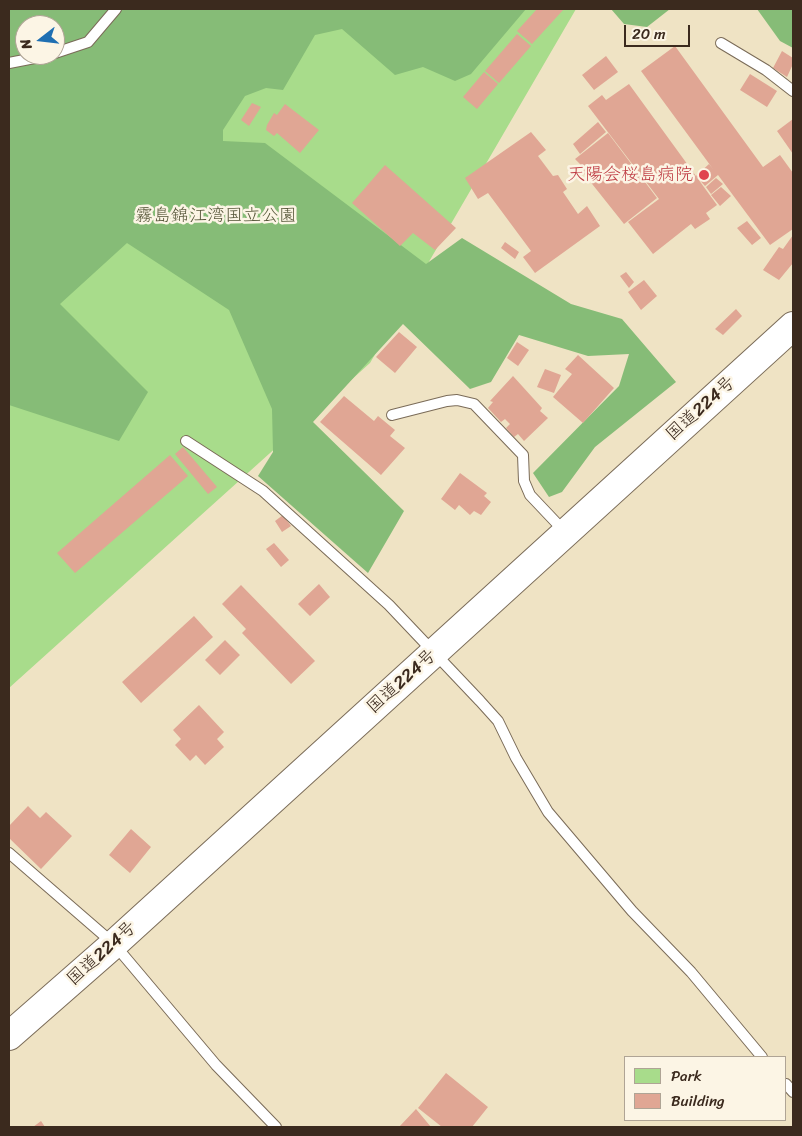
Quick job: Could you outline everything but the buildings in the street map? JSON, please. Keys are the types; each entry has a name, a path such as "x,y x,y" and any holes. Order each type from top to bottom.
{"highway":[{"name":"国道224号","path":"9,1036 114,944 793,326"}],"lane":[{"path":"65,50 88,42 116,9"},
{"path":"721,43 766,70 793,91"},
{"path":"392,415 447,401 457,400 474,404 523,454 524,481 530,495 565,533"},
{"path":"186,441 263,491 389,605 498,721 516,758 548,812 632,911 691,972 761,1056"},
{"path":"9,853 114,944 216,1065 276,1127"}],"green space":[{"name":"霧島錦江湾国立公園","path":"9,9 576,9 370,363 9,688"},
{"path":"9,9 526,9 471,74 455,81 423,67 395,75 342,29 315,35 283,90 266,88 245,96 223,130 223,141 265,143 426,264 462,238 571,304 622,319 676,382 595,447 562,492 549,497 533,473 619,386 629,354 588,356 519,335 491,382 470,389 403,324 313,422 404,511 368,573 258,476 273,452 272,409 229,310 127,243 60,304 148,392 119,441 9,405"},
{"path":"611,9 670,9 647,27 624,24"},
{"path":"757,9 793,9 793,48 780,41"}],"place":[{"name":"天陽会桜島病院","path":"704,175"}]}
